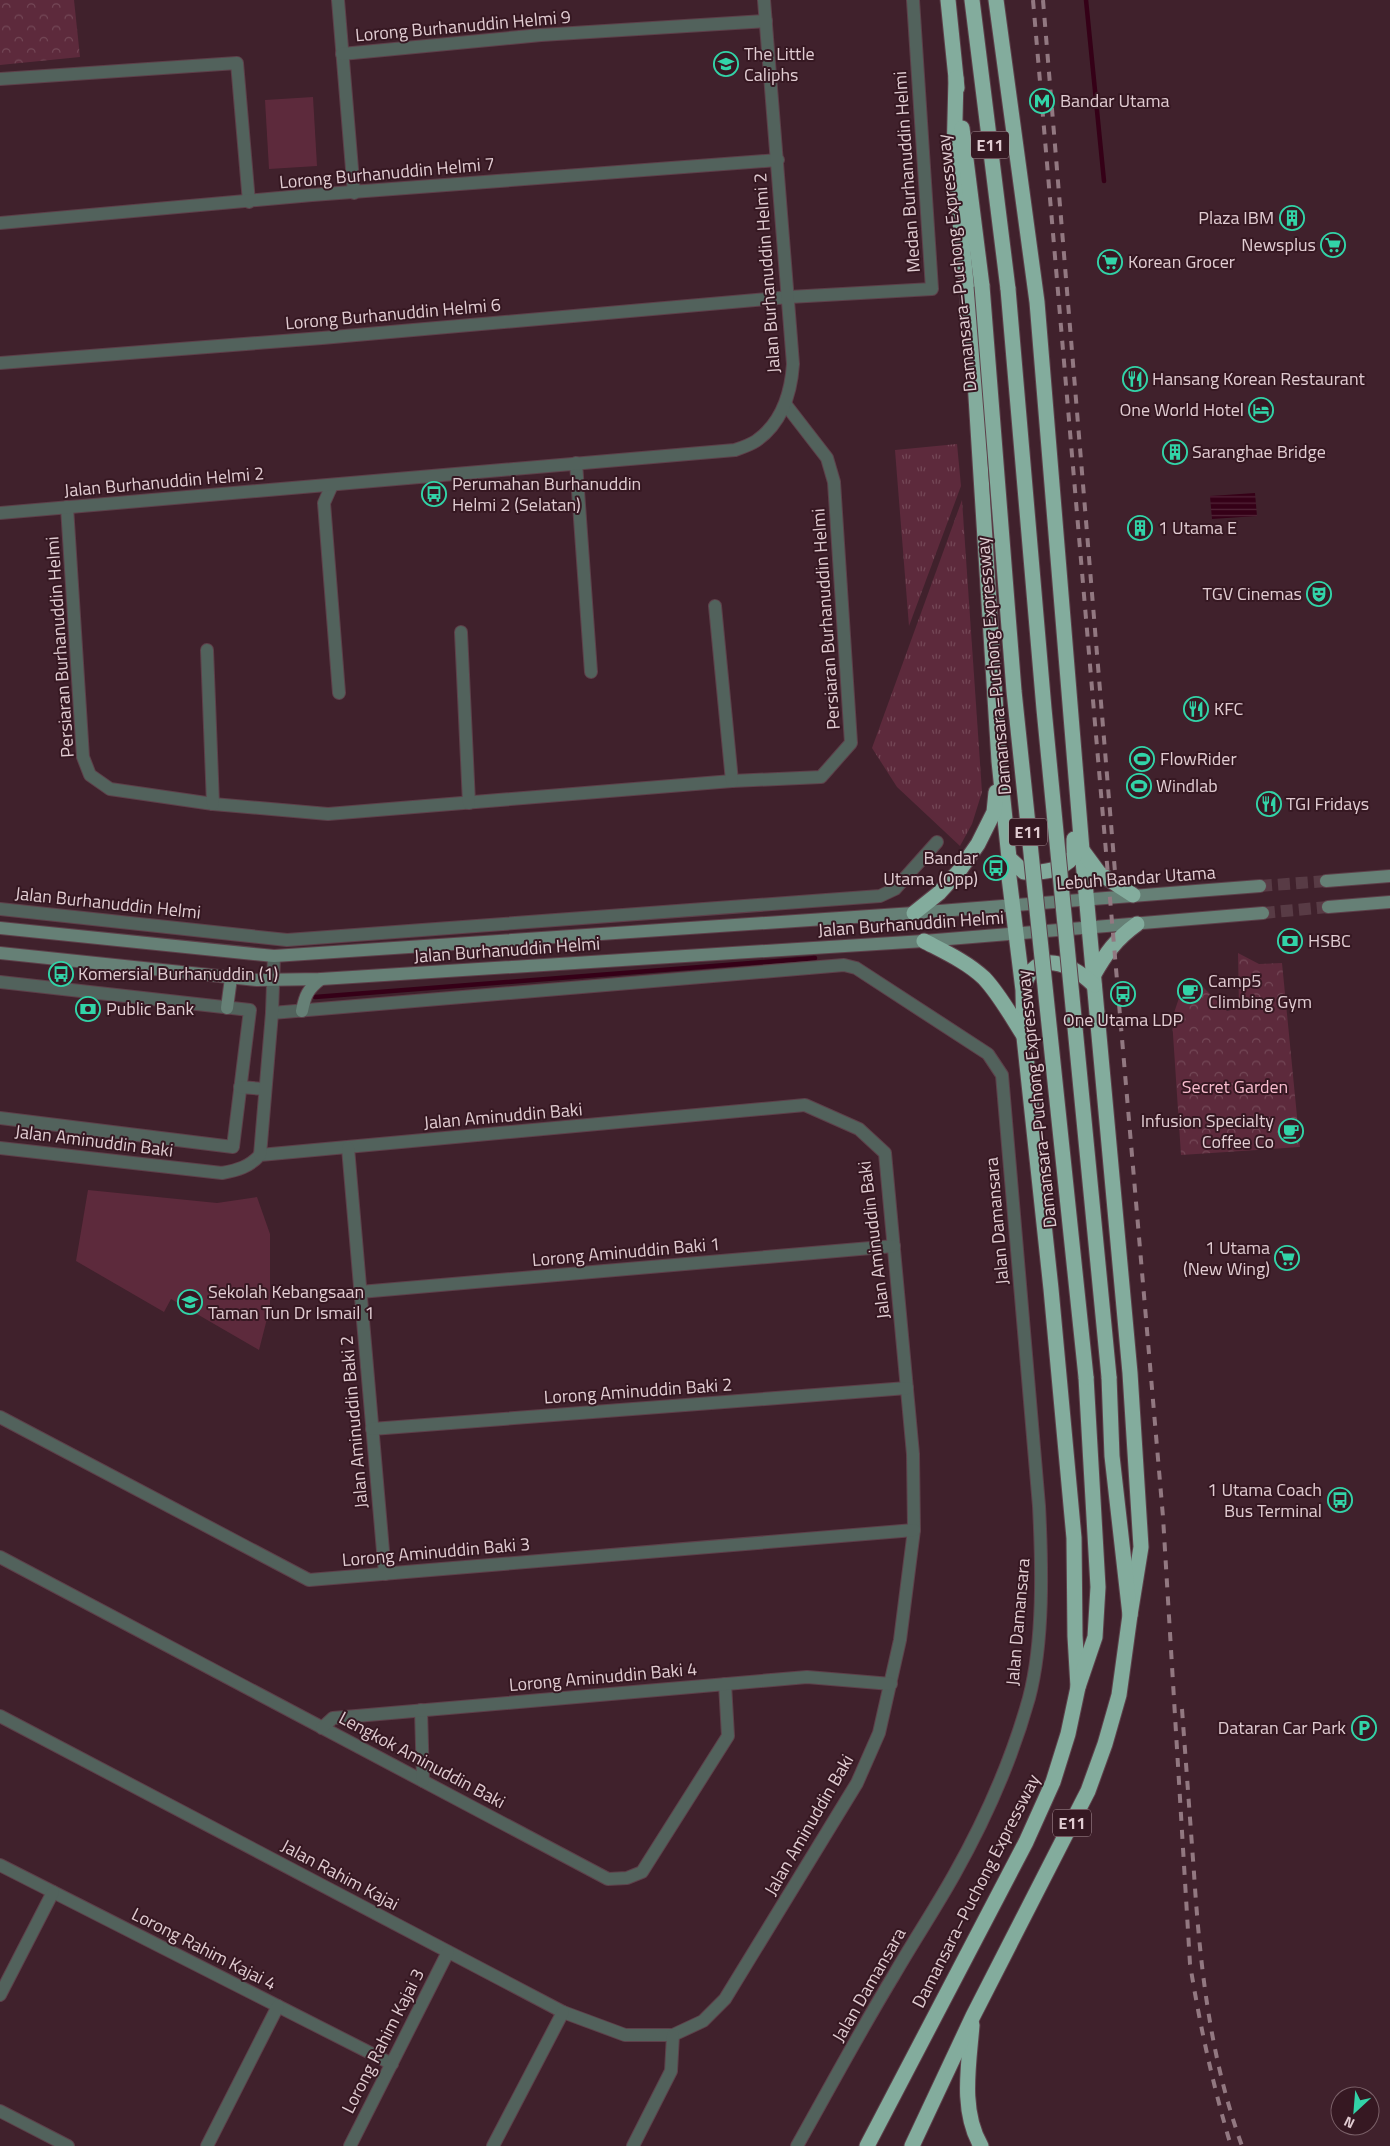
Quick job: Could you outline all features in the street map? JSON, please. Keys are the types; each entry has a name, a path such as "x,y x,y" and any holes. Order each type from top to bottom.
{"highway":[{"name":"Damansara–Puchong Expressway","path":"867,2146 1026,1842 1053,1782 1068,1734 1078,1687 1096,1636 1098,1587 1086,1377 1014,691 982,286 948,0"},
{"name":"E11","path":"912,2146 972,2016 1088,1791 1105,1744 1119,1695 1130,1615 1112,1456 1109,1377 1044,709 1008,289 972,0"},
{"path":"997,0 1037,302 1086,899 1130,1373 1141,1547 1130,1615"},
{"path":"956,78 954,159 974,365 999,761 1009,858 1008,869 1014,905 1023,990 1024,1037 1051,1289 1074,1538 1075,1636 1078,1687"},
{"path":"1009,858 1024,872 1041,873 1067,864 1074,856 1070,755 1074,743"},
{"path":"914,913 939,893 960,870 978,844 994,812 999,761"},
{"path":"1082,850 1099,872 1133,895"},
{"path":"1094,980 1106,952 1124,933 1136,924"},
{"path":"924,941 958,959 983,977 1002,1000 1024,1037"},
{"path":"1023,990 1027,973 1034,968 1051,962 1064,964 1094,980"},
{"path":"972,2016 967,2102 974,2135 981,2146"}],"main road":[{"path":"1326,881 1390,876"},
{"name":"Lebuh Bandar Utama","path":"1014,905 1260,886"},
{"path":"1328,908 1390,902"},
{"name":"Jalan Burhanuddin Helmi","path":"0,928 274,956 1014,905"},
{"path":"1017,934 1263,913"},
{"name":"Jalan Burhanuddin Helmi","path":"0,953 272,981 321,980 1017,934"},
{"path":"227,1008 231,978"},
{"path":"302,1011 304,997 309,988 321,980"}],"street":[{"path":"338,0 354,193"},
{"name":"Jalan Burhanuddin Helmi 2","path":"0,513 734,450 756,442 772,426 786,404 792,385 793,364 764,0"},
{"name":"Medan Burhanuddin Helmi","path":"789,297 932,289 913,0"},
{"name":"Lorong Burhanuddin Helmi 9","path":"342,54 541,35 766,21"},
{"path":"0,79 237,63 249,202"},
{"name":"Lorong Burhanuddin Helmi 7","path":"0,223 778,160"},
{"name":"Lorong Burhanuddin Helmi 6","path":"0,364 789,297"},
{"name":"Persiaran Burhanuddin Helmi","path":"67,508 83,757 90,775 110,789 213,804 328,814 732,781 821,777 851,743 834,482 827,458 786,404"},
{"path":"576,464 591,672"},
{"path":"332,485 324,504 339,693"},
{"path":"715,606 732,781"},
{"path":"460,632 469,803"},
{"path":"207,650 213,804"},
{"name":"Jalan Burhanuddin Helmi","path":"0,909 287,940 880,896 895,889 937,842"},
{"path":"260,1155 264,1089 272,1013 274,956"},
{"name":"Jalan Burhanuddin Helmi","path":"272,1013 844,965 856,968 988,1054 1002,1075"},
{"path":"0,982 250,1010 233,1147 0,1118"},
{"name":"Jalan Damansara","path":"797,2146 893,1976 955,1874 1001,1776 1029,1697 1037,1647 1042,1571 1002,1075"},
{"path":"240,1087 264,1089"},
{"name":"Jalan Aminuddin Baki","path":"0,1148 222,1173 239,1170 252,1164 260,1155 805,1105 859,1129 884,1153 913,1454 914,1530 900,1640 891,1684 879,1734 857,1783 725,1999 703,2021 673,2035"},
{"name":"Jalan Aminuddin Baki 2","path":"348,1148 384,1574"},
{"name":"Lorong Aminuddin Baki 1","path":"360,1292 894,1246"},
{"name":"Lorong Aminuddin Baki 2","path":"372,1430 907,1388"},
{"name":"Lorong Aminuddin Baki 3","path":"0,1417 309,1580 914,1530"},
{"name":"Lengkok Aminuddin Baki","path":"0,1557 608,1879 627,1878 642,1872 728,1736 725,1684"},
{"name":"Lorong Aminuddin Baki 4","path":"322,1728 333,1718 807,1677 891,1684"},
{"path":"421,1710 423,1781"},
{"name":"Jalan Rahim Kajai","path":"1,1718 563,2012 625,2035 673,2035"},
{"name":"Lorong Rahim Kajai 4","path":"0,1865 392,2064"},
{"path":"0,1995 53,1892"},
{"name":"Lorong Rahim Kajai 3","path":"350,2146 448,1952"},
{"path":"207,2146 278,2006"},
{"path":"493,2146 563,2012"},
{"path":"633,2146 671,2071 673,2035"},
{"path":"0,2111 68,2146"}],"green space":[{"path":"0,0 74,0 80,57 0,65"},
{"path":"313,97 317,166 269,169 265,100"},
{"path":"957,444 961,486 909,626 895,450"},
{"path":"962,500 982,792 972,824 960,846 897,787 872,748"},
{"name":"Secret Garden","path":"1238,953 1259,964 1282,963 1300,1147 1181,1155 1172,1019 1179,998 1196,980 1227,1011 1239,1008"},
{"path":"88,1190 217,1203 257,1197 270,1234 270,1307 259,1350 171,1299 164,1312 76,1261"}],"shaded area":[{"path":"1255,493 1257,516 1212,519 1210,496"}],"waterway":[{"path":"1086,0 1104,181"},
{"path":"315,997 815,958"}],"tunnel":[{"path":"1260,886 1326,881"},
{"path":"1263,913 1328,907"}],"railway":[{"path":"1033,0 1163,1517 1190,1964 1218,2101 1231,2146"},
{"path":"1043,0 1115,872"},
{"path":"1182,1709 1196,1908 1203,1977 1214,2045 1231,2113 1242,2146"}],"place":[{"name":"The Little Caliphs","path":"726,64"},
{"name":"Bandar Utama","path":"1042,101"},
{"name":"Plaza IBM","path":"1292,218"},
{"name":"Newsplus","path":"1333,245"},
{"name":"Korean Grocer","path":"1110,262"},
{"name":"Hansang Korean Restaurant","path":"1135,379"},
{"name":"One World Hotel","path":"1261,410"},
{"name":"Saranghae Bridge","path":"1175,452"},
{"name":"Perumahan Burhanuddin Helmi 2 (Selatan)","path":"434,494"},
{"name":"1 Utama E","path":"1140,528"},
{"name":"TGV Cinemas","path":"1319,594"},
{"name":"KFC","path":"1196,709"},
{"name":"FlowRider","path":"1142,759"},
{"name":"Windlab","path":"1139,786"},
{"name":"TGI Fridays","path":"1269,804"},
{"name":"Bandar Utama (Opp)","path":"996,868"},
{"name":"HSBC","path":"1290,941"},
{"name":"Komersial Burhanuddin (1)","path":"61,974"},
{"name":"Camp5 Climbing Gym","path":"1190,991"},
{"name":"One Utama LDP","path":"1123,994"},
{"name":"Public Bank","path":"88,1009"},
{"name":"Infusion Specialty Coffee Co","path":"1291,1131"},
{"name":"1 Utama (New Wing)","path":"1287,1258"},
{"name":"Sekolah Kebangsaan Taman Tun Dr Ismail 1","path":"190,1302"},
{"name":"1 Utama Coach Bus Terminal","path":"1340,1500"},
{"name":"Dataran Car Park","path":"1364,1728"}]}
